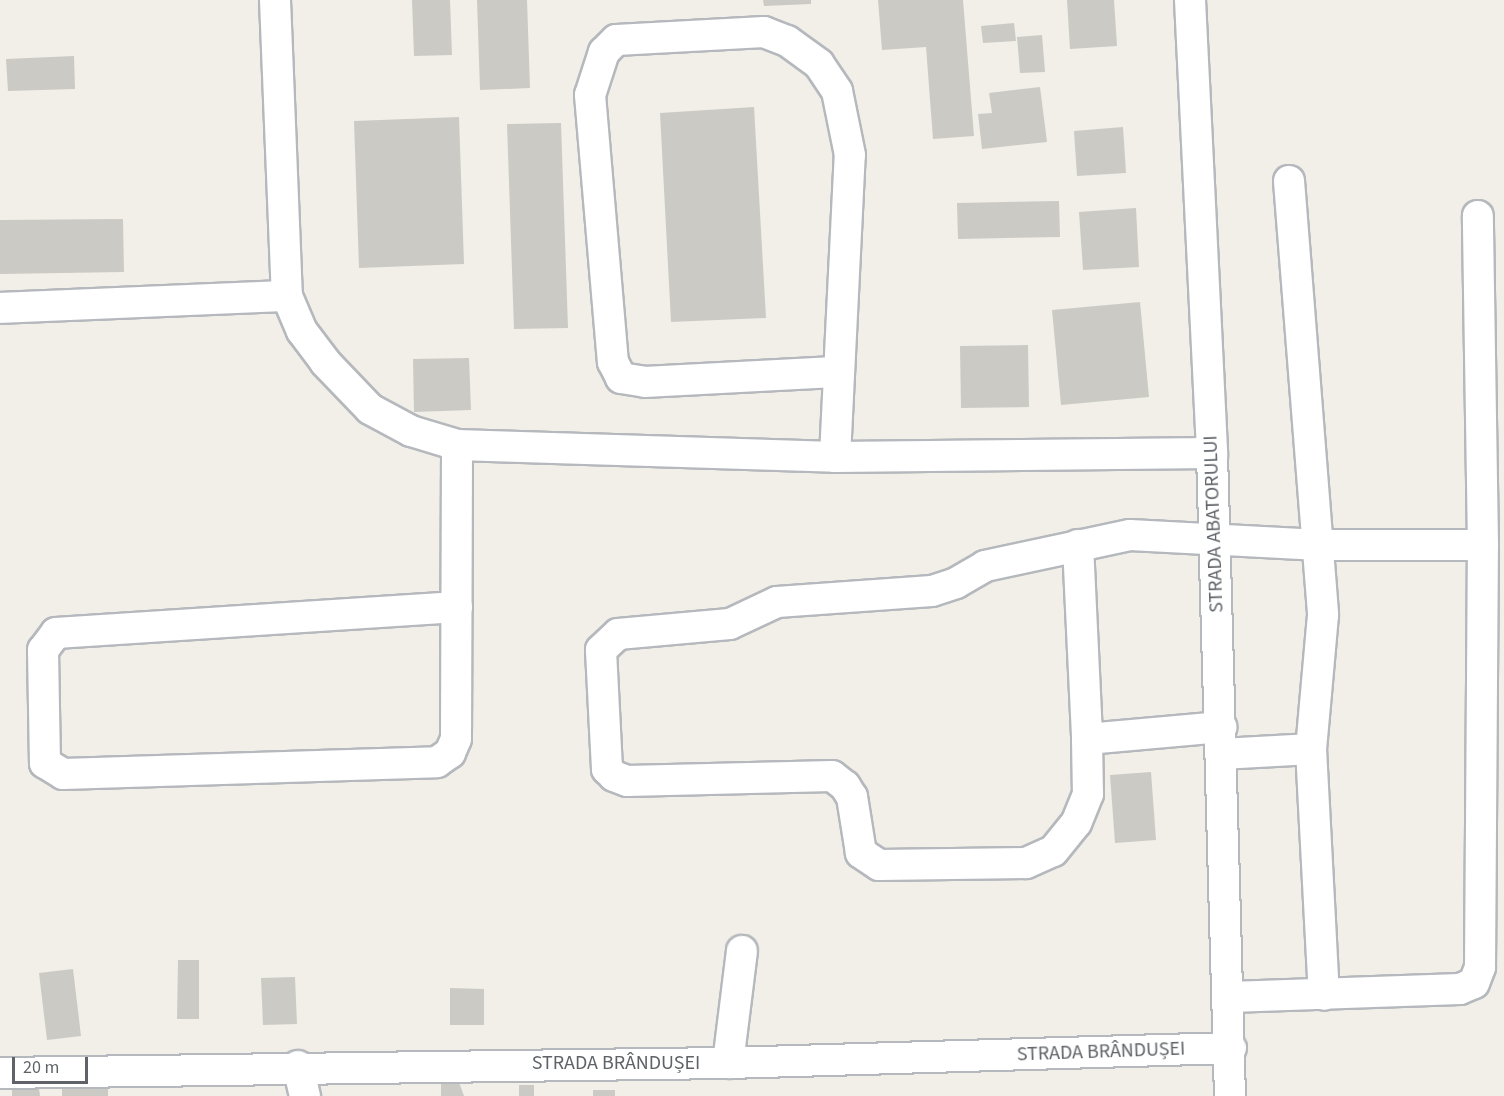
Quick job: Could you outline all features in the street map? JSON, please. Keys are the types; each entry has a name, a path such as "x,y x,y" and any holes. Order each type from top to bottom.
{"street":[{"path":"276,0 287,296 302,331 370,409 411,431 458,444 835,457 1212,453"},
{"name":"STRADA ABATORULUI","path":"1190,0 1212,453 1213,539 1230,997 1230,1096"},
{"path":"835,457 850,155 837,90 819,64 787,41 764,32 616,40 603,52 590,95 613,362 621,378 645,382 839,372"},
{"path":"1289,181 1320,545 1323,615 1311,749 1324,995"},
{"path":"1230,997 1460,989 1474,983 1480,968 1483,545 1478,216"},
{"path":"0,308 287,296"},
{"path":"457,607 56,633 43,650 45,763 63,774 437,762 450,753 456,739 457,607 458,444"},
{"path":"1078,544 1088,794 1076,823 1053,850 1026,863 879,865 861,853 852,797 845,786 832,776 627,781 614,776 607,769 601,650 618,634 730,624 777,602 932,591 956,584 985,566 1078,544 1130,535 1320,545 1483,545"},
{"path":"1087,739 1221,741 1311,749"},
{"path":"728,1063 742,951"},
{"name":"STRADA BRÂNDUȘEI","path":"0,1073 298,1066 728,1063 1231,1048"},
{"path":"298,1066 305,1096"}],"building":[{"path":"412,0 450,0 452,55 414,56"},
{"path":"477,0 527,0 530,88 480,90"},
{"path":"763,0 811,0 811,4 764,6"},
{"path":"878,0 963,0 974,136 933,139 926,47 882,50"},
{"path":"1067,0 1114,0 1117,46 1070,49"},
{"path":"1014,23 1016,41 983,43 981,26"},
{"path":"1042,35 1045,72 1020,73 1017,37"},
{"path":"74,56 75,89 8,91 6,59"},
{"path":"1040,87 1047,142 982,149 978,114 992,113 989,93"},
{"path":"754,107 766,318 671,322 660,113"},
{"path":"459,117 464,264 359,268 354,121"},
{"path":"561,123 568,328 514,329 507,124"},
{"path":"1123,127 1126,173 1077,176 1074,131"},
{"path":"1059,201 1060,237 958,239 957,203"},
{"path":"1136,208 1139,267 1083,270 1079,212"},
{"path":"123,219 124,272 0,274 0,220"},
{"path":"1140,302 1149,397 1061,405 1052,310"},
{"path":"1028,345 1029,407 961,408 960,346"},
{"path":"469,358 471,410 414,412 413,359"},
{"path":"1151,772 1156,840 1115,843 1110,775"},
{"path":"178,960 199,960 199,1019 177,1019"},
{"path":"73,969 81,1036 47,1040 39,973"},
{"path":"295,977 297,1024 263,1025 261,978"},
{"path":"450,988 484,989 484,1025 450,1025"},
{"path":"441,1081 459,1082 464,1096 441,1096"},
{"path":"519,1085 534,1085 534,1096 519,1096"},
{"path":"108,1087 108,1096 62,1096 62,1088"},
{"path":"39,1088 40,1096 12,1096 12,1090"},
{"path":"593,1090 615,1090 615,1096 593,1096"}]}
